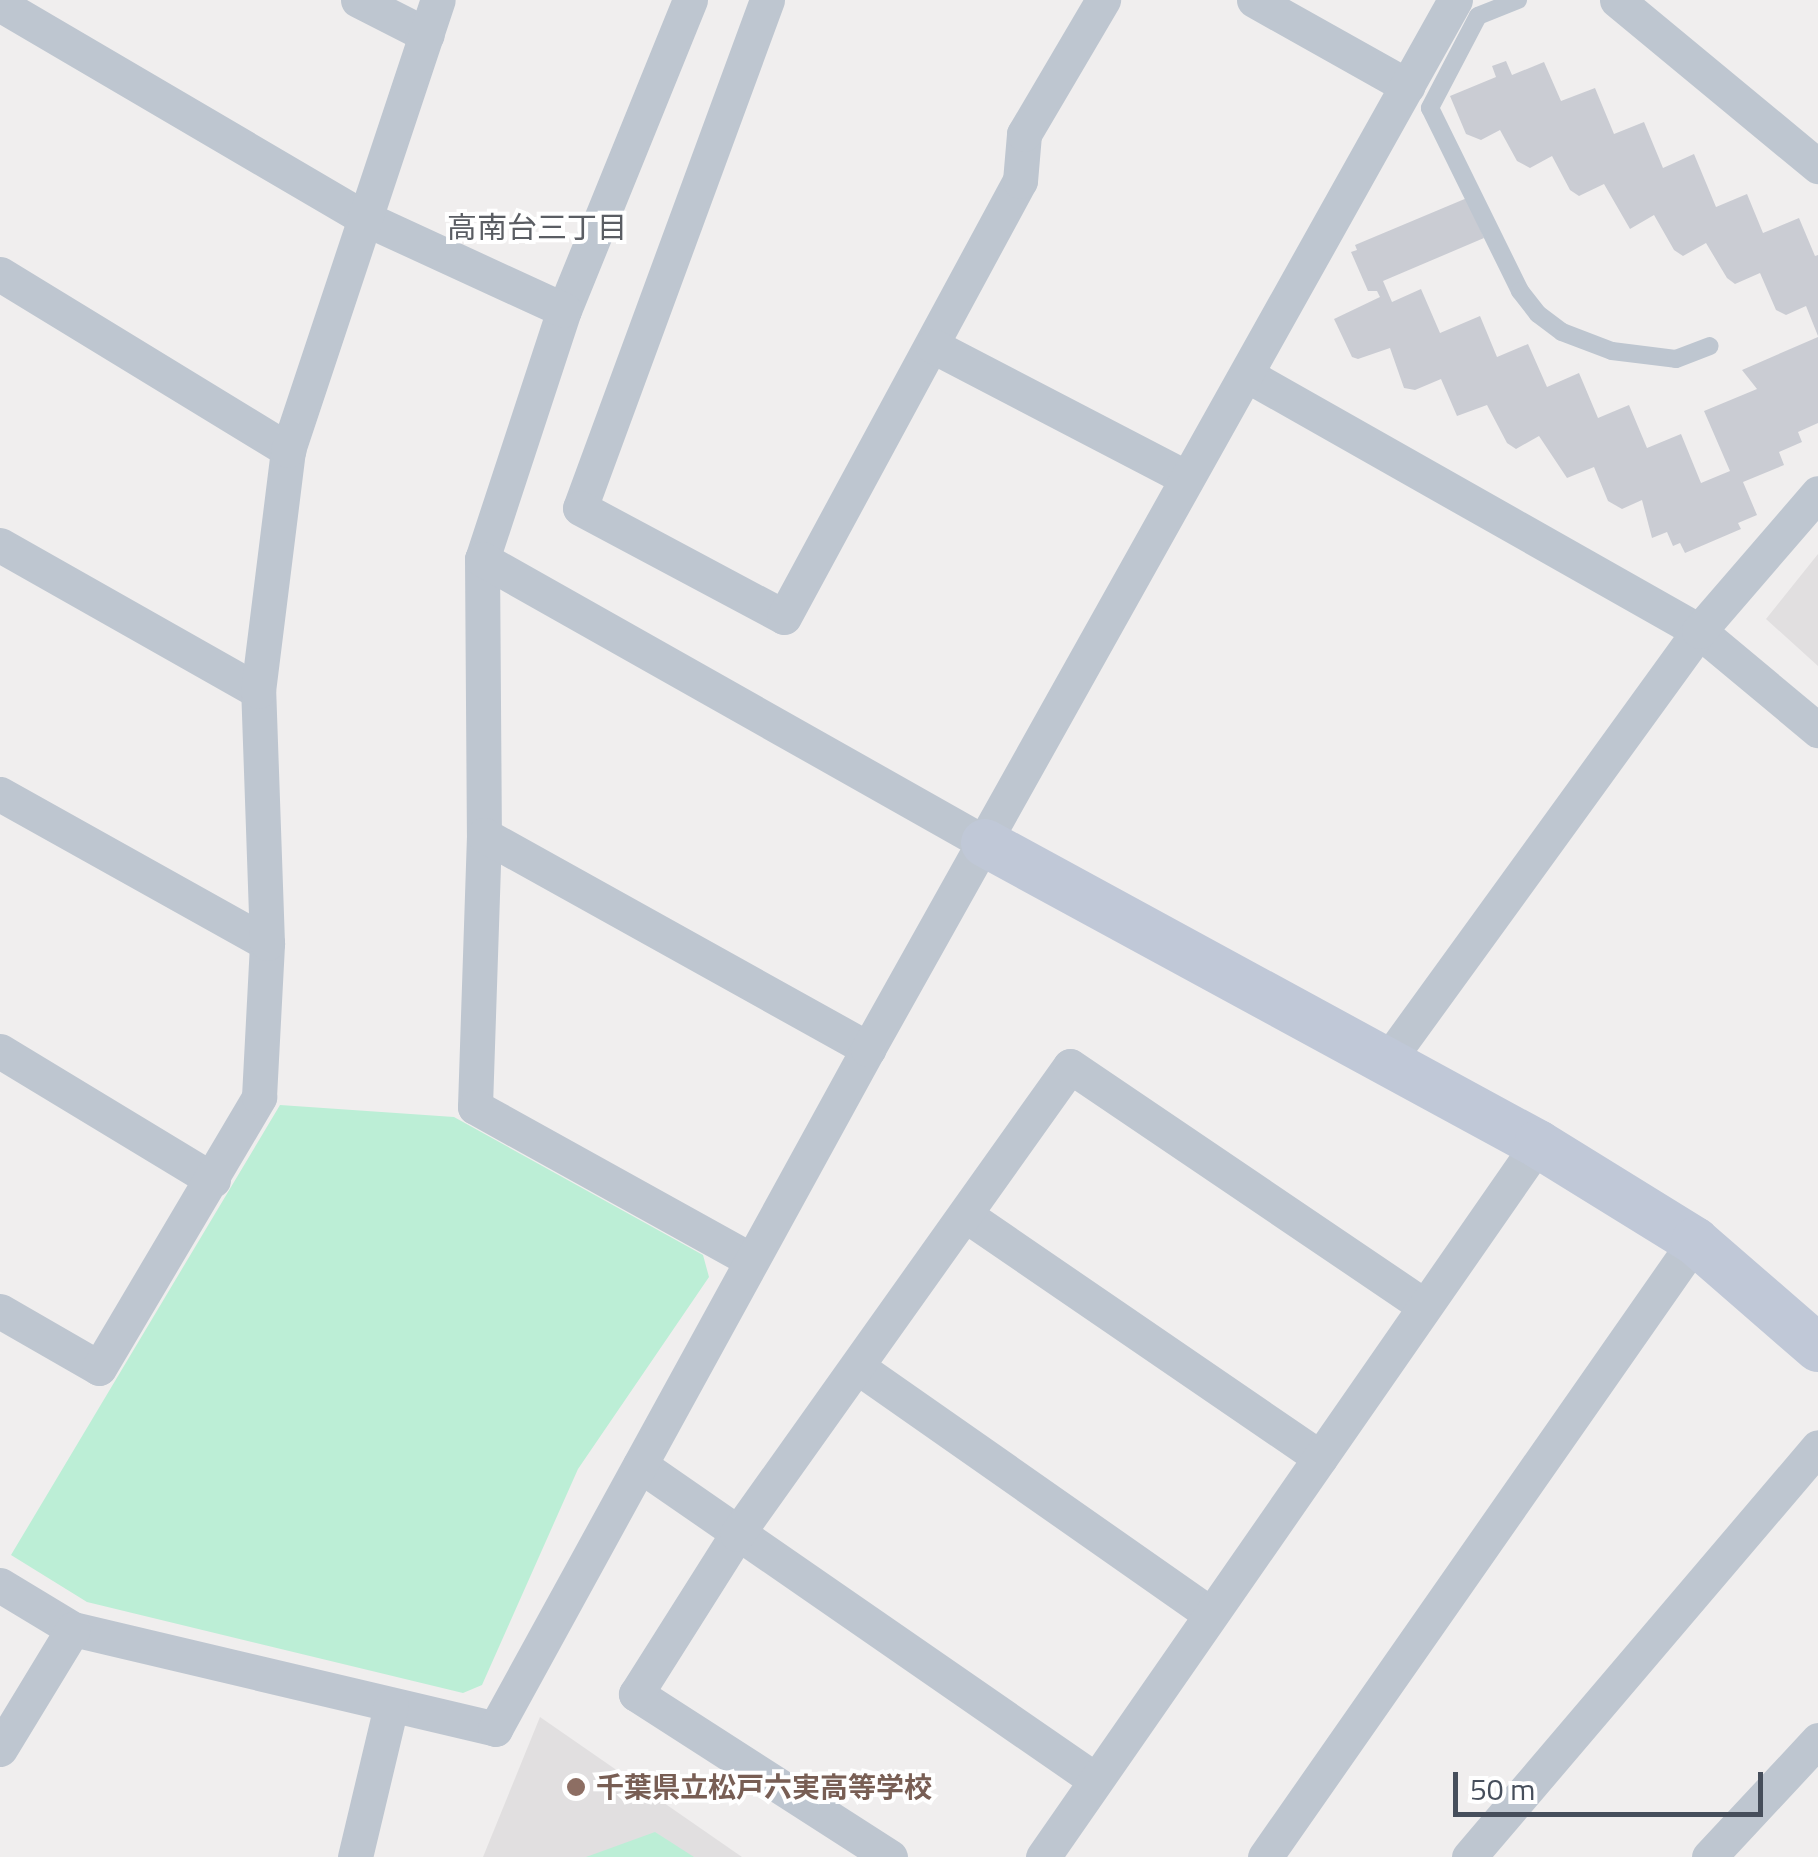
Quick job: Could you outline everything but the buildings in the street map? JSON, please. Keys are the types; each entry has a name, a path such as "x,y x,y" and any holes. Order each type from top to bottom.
{"street":[{"path":"358,0 427,35"},
{"path":"0,1310 99,1368 260,1097 267,943 258,691 288,450 438,0"},
{"path":"690,0 564,310 482,559 484,834 474,1107 751,1260"},
{"path":"766,0 580,508 784,616 1020,181 1024,134 1103,0"},
{"path":"1254,0 1407,86"},
{"path":"0,1585 73,1629 495,1729 868,1049 1454,0"},
{"path":"1617,0 1818,166"},
{"path":"3,6 364,218 564,310"},
{"path":"0,274 288,450"},
{"path":"933,346 1186,477"},
{"path":"1247,374 1698,631 1818,730"},
{"path":"1388,1060 1698,631 1818,493"},
{"path":"0,545 258,691"},
{"path":"482,559 985,843 1538,1144 1695,1241 1818,1348"},
{"path":"0,794 267,943"},
{"path":"484,834 868,1049"},
{"path":"0,1051 214,1180"},
{"path":"890,1857 636,1694 737,1534 845,1380 859,1368 1070,1066 1424,1306"},
{"path":"1042,1857 1208,1612 1538,1144"},
{"path":"967,1216 1320,1458"},
{"path":"1264,1857 1695,1241"},
{"path":"859,1368 1208,1612"},
{"path":"1469,1857 1818,1447"},
{"path":"640,1465 1094,1779"},
{"path":"0,1749 73,1629"},
{"path":"355,1857 391,1706"},
{"path":"1709,1857 1818,1740"}],"lane":[{"path":"1518,0 1478,16 1430,108 1520,291 1538,314 1562,332 1612,351 1676,359 1710,346"}],"shaded area":[{"path":"1818,554 1818,666 1766,619"},
{"name":"千葉県立松戸六実高等学校","path":"540,1717 742,1857 483,1857"}],"green space":[{"path":"280,1105 454,1117 703,1255 709,1277 578,1469 482,1685 463,1693 87,1602 11,1555"},
{"path":"655,1832 694,1857 586,1857"}],"place":[{"name":"千葉県立松戸六実高等学校","path":"576,1787"}],"district":[{"name":"高南台三丁目","path":"537,227"}]}
